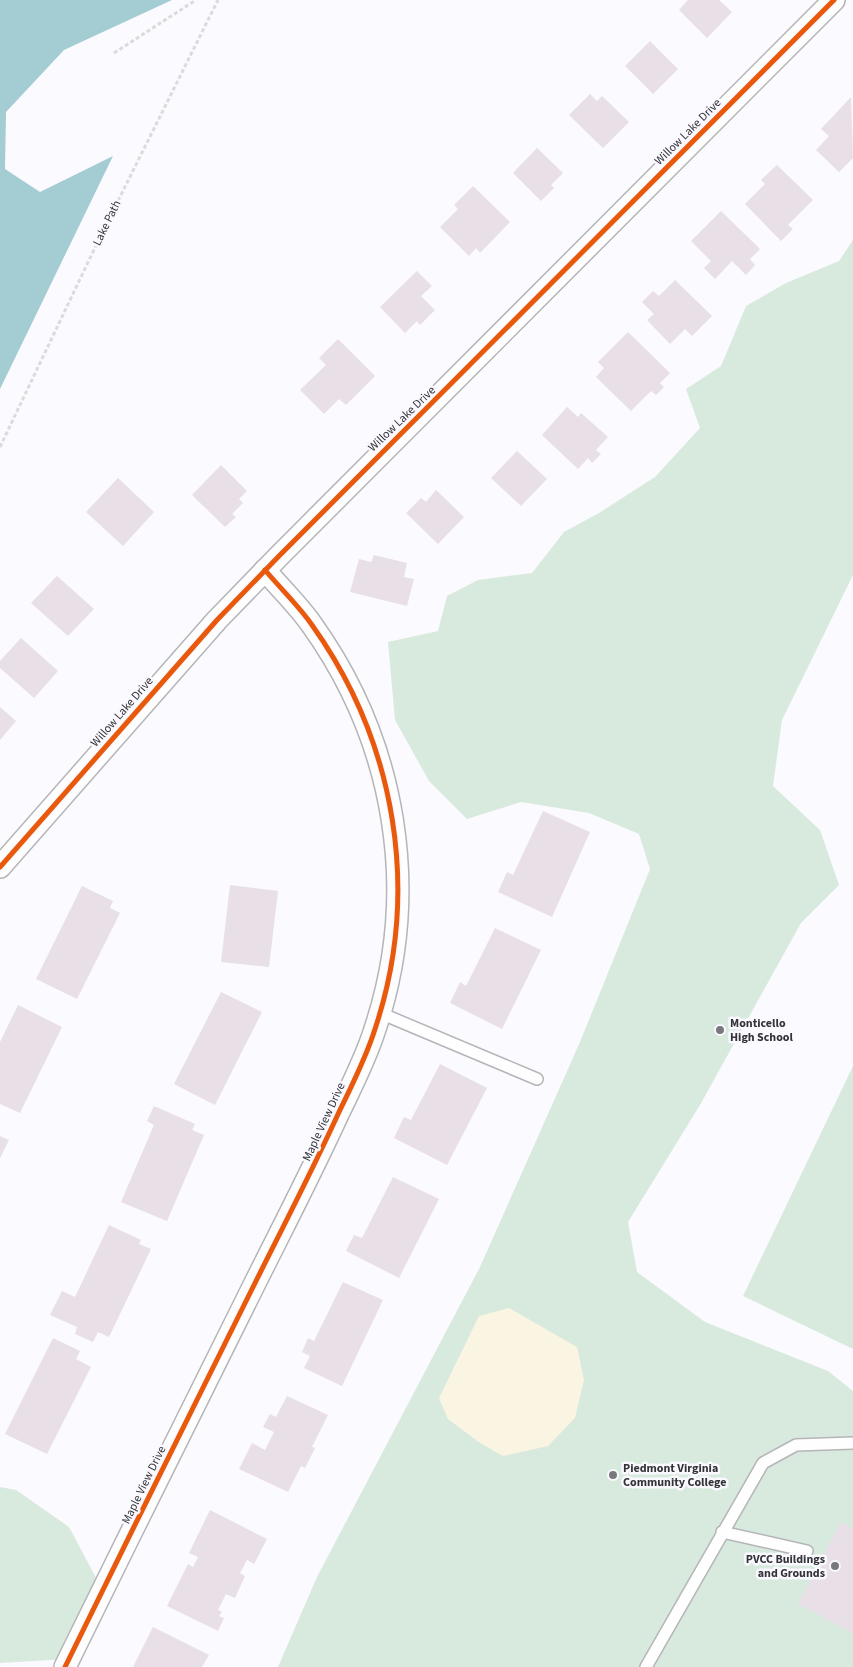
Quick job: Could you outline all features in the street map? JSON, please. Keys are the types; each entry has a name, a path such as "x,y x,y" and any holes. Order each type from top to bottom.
{"street":[{"name":"Willow Lake Drive","path":"0,866 217,620 265,570 834,0"},
{"name":"Maple View Drive","path":"65,1667 323,1148 360,1068 380,1012 391,968 398,916 399,864 393,813 382,768 367,723 345,676 311,623 265,570"}],"lane":[{"path":"380,1012 537,1080"},
{"path":"646,1667 763,1463 796,1446 853,1443"},
{"path":"722,1532 807,1551"}],"path":[{"path":"114,53 196,0"}],"green space":[{"path":"853,240 853,575 782,720 773,786 820,830 839,885 801,923 700,1105 628,1222 637,1272 705,1322 828,1371 853,1391 853,1667 278,1667 317,1577 480,1267 580,1042 650,869 639,834 589,813 521,802 467,819 429,781 395,720 388,642 438,631 447,596 478,580 532,573 564,532 599,513 655,477 700,428 686,389 721,366 746,306 786,283 839,261"},
{"path":"853,1066 853,1349 743,1296"},
{"path":"0,1487 16,1490 69,1527 103,1591 69,1659 0,1663"}],"sand":[{"path":"509,1308 577,1347 584,1380 575,1418 548,1446 503,1456 480,1443 448,1419 439,1398 479,1316"}],"water":[{"path":"0,0 172,0 64,50 6,112 5,169 40,192 113,156 0,389"}],"building":[{"path":"688,0 719,0 732,12 707,38 679,10"},
{"path":"650,41 678,69 653,94 625,66"},
{"path":"590,94 597,101 602,96 629,122 603,148 569,115"},
{"path":"851,97 853,158 839,172 816,150 829,136 821,129"},
{"path":"537,148 563,173 551,185 554,188 541,201 513,173"},
{"path":"777,165 813,200 788,225 793,229 781,241 745,204 765,184 761,180"},
{"path":"473,186 510,222 480,253 476,248 469,256 440,227 458,209 454,205"},
{"path":"721,211 760,249 750,259 755,265 746,275 732,261 715,279 704,268 711,261 691,241"},
{"path":"417,271 432,286 421,296 435,310 420,325 417,321 405,333 380,307"},
{"path":"675,280 712,316 692,336 685,329 670,344 647,320 654,314 642,302 653,291 659,296"},
{"path":"628,332 670,373 660,383 664,387 656,395 651,391 631,411 596,377 604,368 598,362"},
{"path":"338,339 375,376 346,405 339,399 324,414 300,390 326,365 319,358"},
{"path":"567,407 578,417 581,413 608,437 596,450 601,454 592,463 588,458 578,469 542,435"},
{"path":"517,451 547,479 521,506 491,478"},
{"path":"221,465 247,491 239,499 243,503 232,514 236,517 225,527 192,495"},
{"path":"118,478 154,512 123,546 86,512"},
{"path":"436,490 464,517 438,544 406,513 421,498 426,502"},
{"path":"374,555 407,563 404,577 414,579 407,606 350,592 359,559 371,562"},
{"path":"57,576 94,609 68,636 31,603"},
{"path":"21,638 58,671 34,698 0,668 0,661"},
{"path":"0,707 16,721 0,740"},
{"path":"543,811 590,832 552,917 498,892 507,872 513,875"},
{"path":"230,885 278,891 269,967 221,962"},
{"path":"82,886 113,901 110,908 120,913 77,999 36,979"},
{"path":"495,928 541,950 502,1029 450,1003 460,982 466,986"},
{"path":"221,992 262,1012 215,1105 174,1084"},
{"path":"18,1005 62,1027 20,1113 0,1104 0,1042"},
{"path":"440,1064 487,1088 447,1165 394,1138 404,1117 411,1120"},
{"path":"154,1106 195,1124 192,1130 204,1135 167,1221 121,1202 154,1125 147,1121"},
{"path":"0,1136 9,1140 0,1158"},
{"path":"393,1177 439,1199 399,1278 346,1251 354,1235 362,1238"},
{"path":"109,1225 141,1240 139,1244 151,1249 109,1337 98,1332 93,1342 75,1334 77,1327 50,1315 62,1291 75,1297"},
{"path":"343,1282 383,1300 342,1386 304,1368 310,1356 302,1352 308,1338 314,1341"},
{"path":"53,1338 80,1351 76,1359 91,1367 47,1454 5,1434"},
{"path":"287,1396 328,1415 312,1447 315,1448 305,1468 301,1466 288,1492 239,1469 252,1443 265,1450 274,1432 263,1427 270,1414 276,1417"},
{"path":"210,1510 267,1539 254,1564 247,1560 240,1573 245,1576 235,1598 226,1594 218,1610 222,1612 219,1616 224,1618 218,1631 167,1606 188,1564 193,1567 198,1557 189,1553"},
{"name":"PVCC Buildings and Grounds","path":"841,1522 853,1529 853,1633 798,1604"},
{"path":"153,1627 209,1655 202,1667 133,1667"}],"cycle path":[{"path":"0,867 217,620 834,0"},
{"path":"65,1667 354,1082 375,1029 389,977 396,924 397,872 392,819 381,768 364,718 341,671 307,618 265,570"}],"place":[{"name":"Monticello High School","path":"720,1030"},
{"name":"Piedmont Virginia Community College","path":"613,1475"},
{"name":"PVCC Buildings and Grounds","path":"835,1566"}]}
